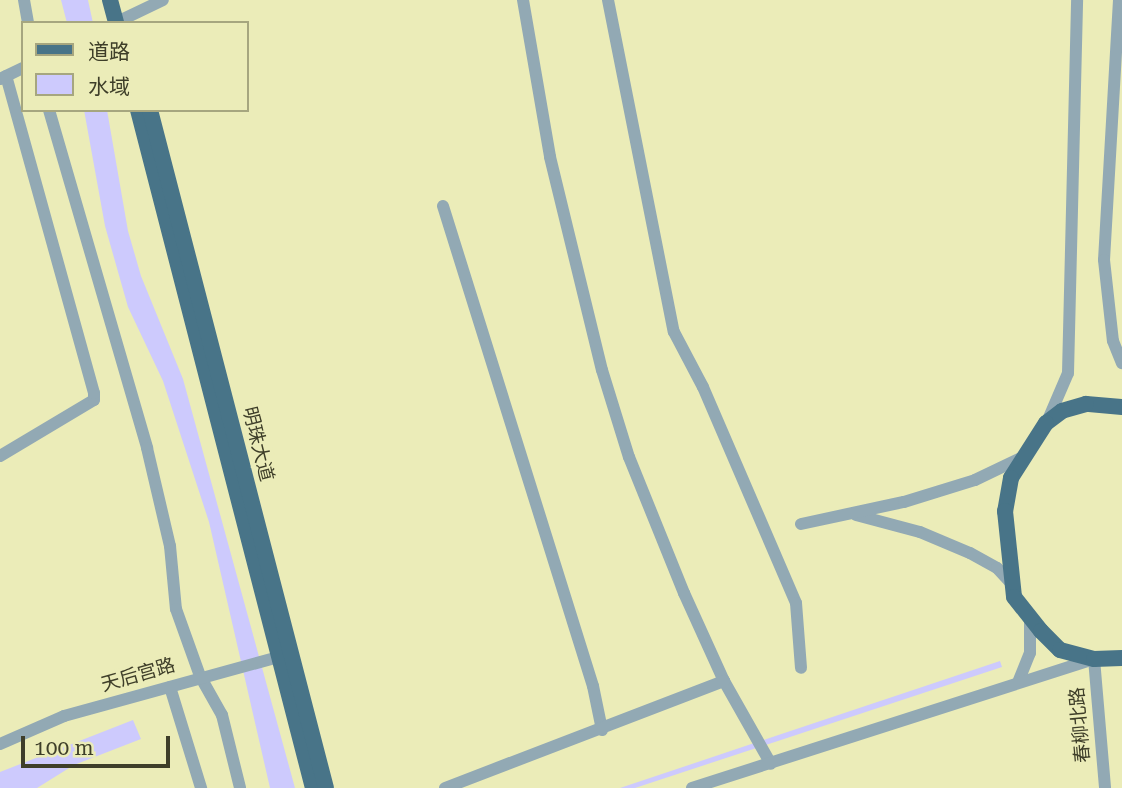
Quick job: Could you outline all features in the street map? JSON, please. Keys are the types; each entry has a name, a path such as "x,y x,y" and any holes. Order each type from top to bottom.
{"main road":[{"path":"110,0 120,21"},
{"path":"120,21 121,0"},
{"name":"明珠大道","path":"139,112 313,788"},
{"name":"明珠大道","path":"150,112 279,656 326,788"},
{"path":"1122,407 1086,404 1062,411 1046,423 1011,478 1005,511 1014,597 1030,618 1060,650 1094,659 1122,658"}],"street":[{"path":"24,0 28,21"},
{"path":"122,21 163,0"},
{"path":"523,0 550,157 602,370 629,457 724,681 769,761"},
{"path":"608,0 674,332 703,387 796,603 801,668"},
{"path":"1046,423 1068,373 1077,0"},
{"path":"1119,0 1104,260 1112,341 1122,363"},
{"path":"0,456 94,400 3,78 21,69"},
{"path":"50,112 144,435 170,546 176,610 200,676 222,715 240,788"},
{"path":"443,206 593,687 602,730"},
{"path":"801,524 852,514 975,480 1023,457"},
{"path":"852,514 920,532 970,553 998,568 1012,583"},
{"path":"1019,680 1030,653 1030,618"},
{"name":"天后宫路","path":"0,744 64,716 279,656"},
{"path":"692,788 1019,680 1094,659"},
{"name":"春柳北路","path":"1094,659 1105,788"},
{"path":"445,788 724,681"},
{"path":"170,687 201,788"}],"water":[{"path":"61,0 88,0 93,21 66,21"},
{"path":"84,112 107,112 128,231 141,276 183,379 295,788 270,788 209,522 163,381 128,307 105,226"},
{"path":"1000,661 1002,667 635,788 620,788"},
{"path":"133,720 141,739 74,765 37,788 0,788 0,772"}]}
